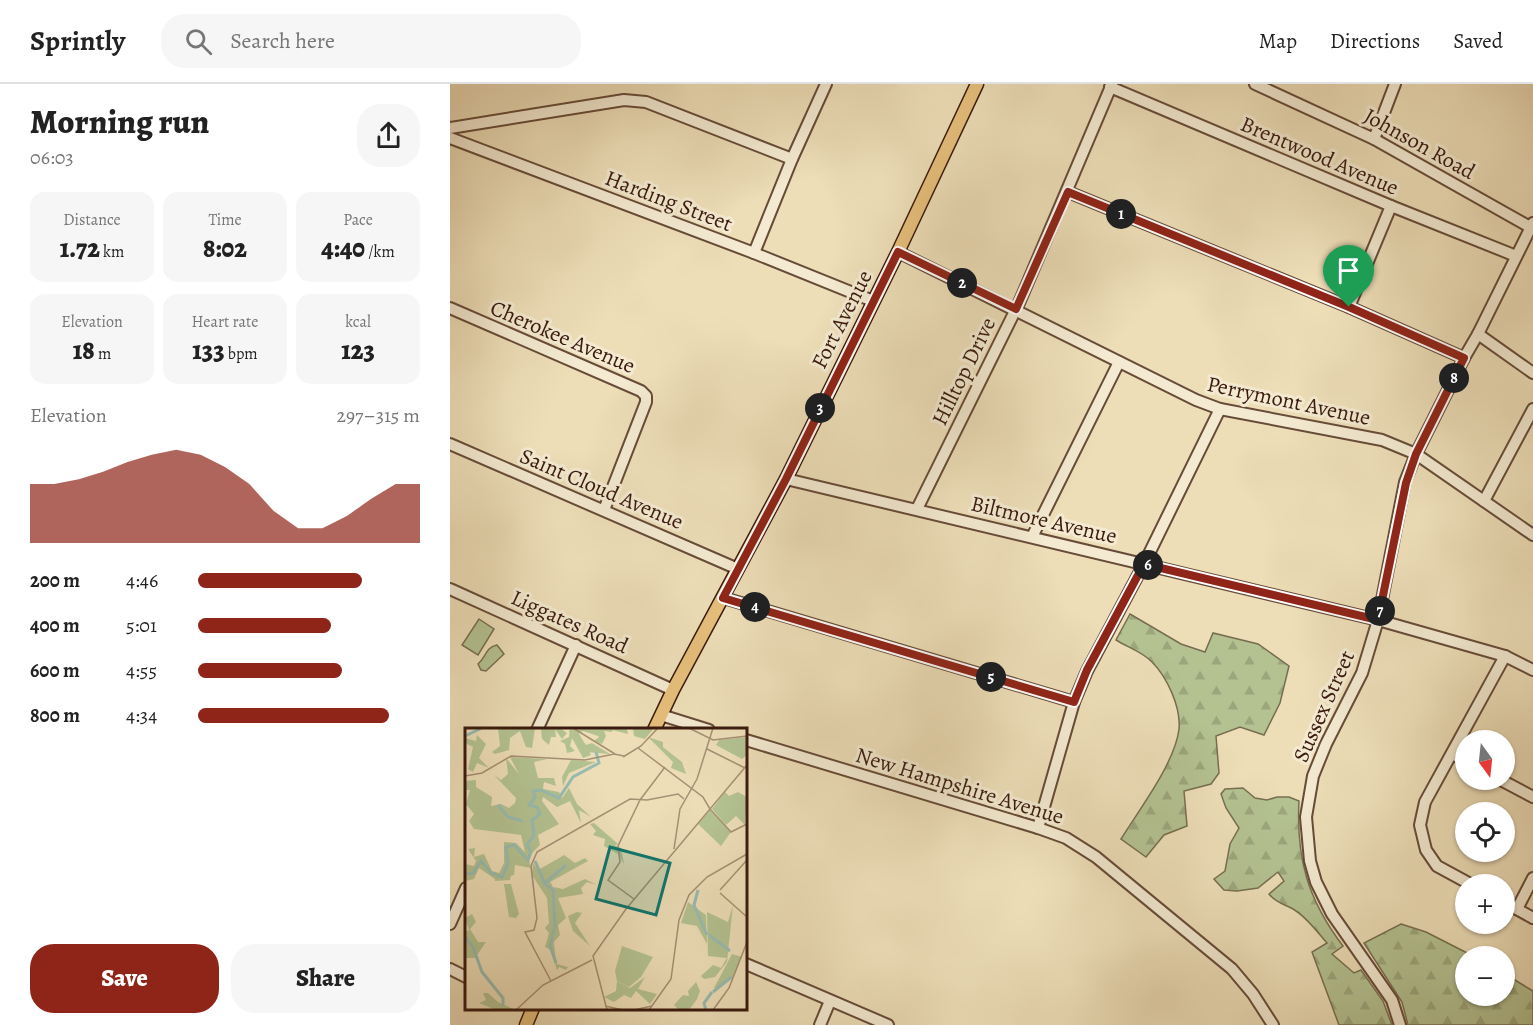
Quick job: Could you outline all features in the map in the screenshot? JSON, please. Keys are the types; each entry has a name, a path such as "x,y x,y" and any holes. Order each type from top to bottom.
{"main road":[{"name":"Fort Avenue","path":"654,728 786,479 898,252 977,84"},
{"path":"526,1025 532,1010"}],"street":[{"path":"754,253 792,159 826,84"},
{"name":"Johnson Road","path":"1255,84 1374,139 1532,225"},
{"path":"1374,139 1395,84"},
{"name":"Hilltop Drive","path":"917,509 1016,309 1068,192 1111,86"},
{"name":"Brentwood Avenue","path":"1111,86 1391,206 1516,256"},
{"path":"450,128 624,100 645,102 792,159"},
{"name":"Harding Street","path":"450,138 754,253 873,301"},
{"path":"1068,192 1349,307 1464,358"},
{"path":"1349,307 1391,206"},
{"name":"Sussex Street","path":"1400,1025 1392,1000 1332,914 1316,882 1310,861 1306,817 1313,776 1326,744 1362,674 1378,620 1406,483 1416,454 1532,225"},
{"name":"Perrymont Avenue","path":"898,252 1196,400 1220,409 1383,440 1416,454 1533,535"},
{"name":"Cherokee Avenue","path":"450,308 641,391 646,396 646,402 604,510"},
{"path":"1478,334 1533,373"},
{"path":"1032,537 1119,362"},
{"path":"1038,828 1074,702 1087,670 1144,564 1220,409"},
{"path":"1484,501 1533,409"},
{"name":"Saint Cloud Avenue","path":"450,444 738,569"},
{"name":"Biltmore Avenue","path":"786,479 1378,620 1505,656 1533,670"},
{"name":"Liggates Road","path":"450,589 674,690"},
{"path":"723,598 1074,702"},
{"path":"537,728 576,645"},
{"path":"1455,876 1437,866 1426,850 1420,825 1425,802 1505,656"},
{"path":"661,715 706,728"},
{"name":"New Hampshire Avenue","path":"747,740 1066,838 1096,857 1232,969 1253,994 1273,1025"},
{"path":"1515,787 1533,797"},
{"path":"1533,878 1517,909 1533,918"},
{"path":"450,924 465,890"},
{"path":"747,964 888,1025"},
{"path":"450,969 465,976"},
{"path":"820,1025 830,1001"}],"green space":[{"path":"1130,614 1181,644 1205,652 1213,633 1258,644 1289,666 1280,703 1264,735 1240,727 1216,736 1219,773 1211,784 1184,791 1187,826 1164,835 1146,857 1121,839 1164,771 1176,742 1179,720 1172,693 1158,668 1144,655 1116,640"},
{"path":"479,619 494,629 478,655 462,645"},
{"path":"497,645 504,654 486,671 481,670 478,664 488,650"},
{"path":"1243,788 1255,798 1267,800 1289,797 1299,801 1300,842 1307,878 1321,912 1343,946 1332,954 1354,973 1361,970 1383,1001 1392,1025 1339,1025 1312,952 1327,943 1303,916 1269,894 1284,881 1278,872 1258,888 1237,891 1224,890 1214,879 1225,871 1230,844 1239,828 1226,808 1221,794 1225,789"},
{"path":"1401,924 1426,932 1455,947 1455,1006 1515,1006 1515,980 1533,991 1533,1025 1408,1025 1402,1002 1364,943"}],"route":[{"path":"1068,192 1349,307 1464,358 1416,454 1406,483 1378,620 1144,564 1087,670 1074,702 723,598 786,479 898,252 1016,309 1068,192"}]}
